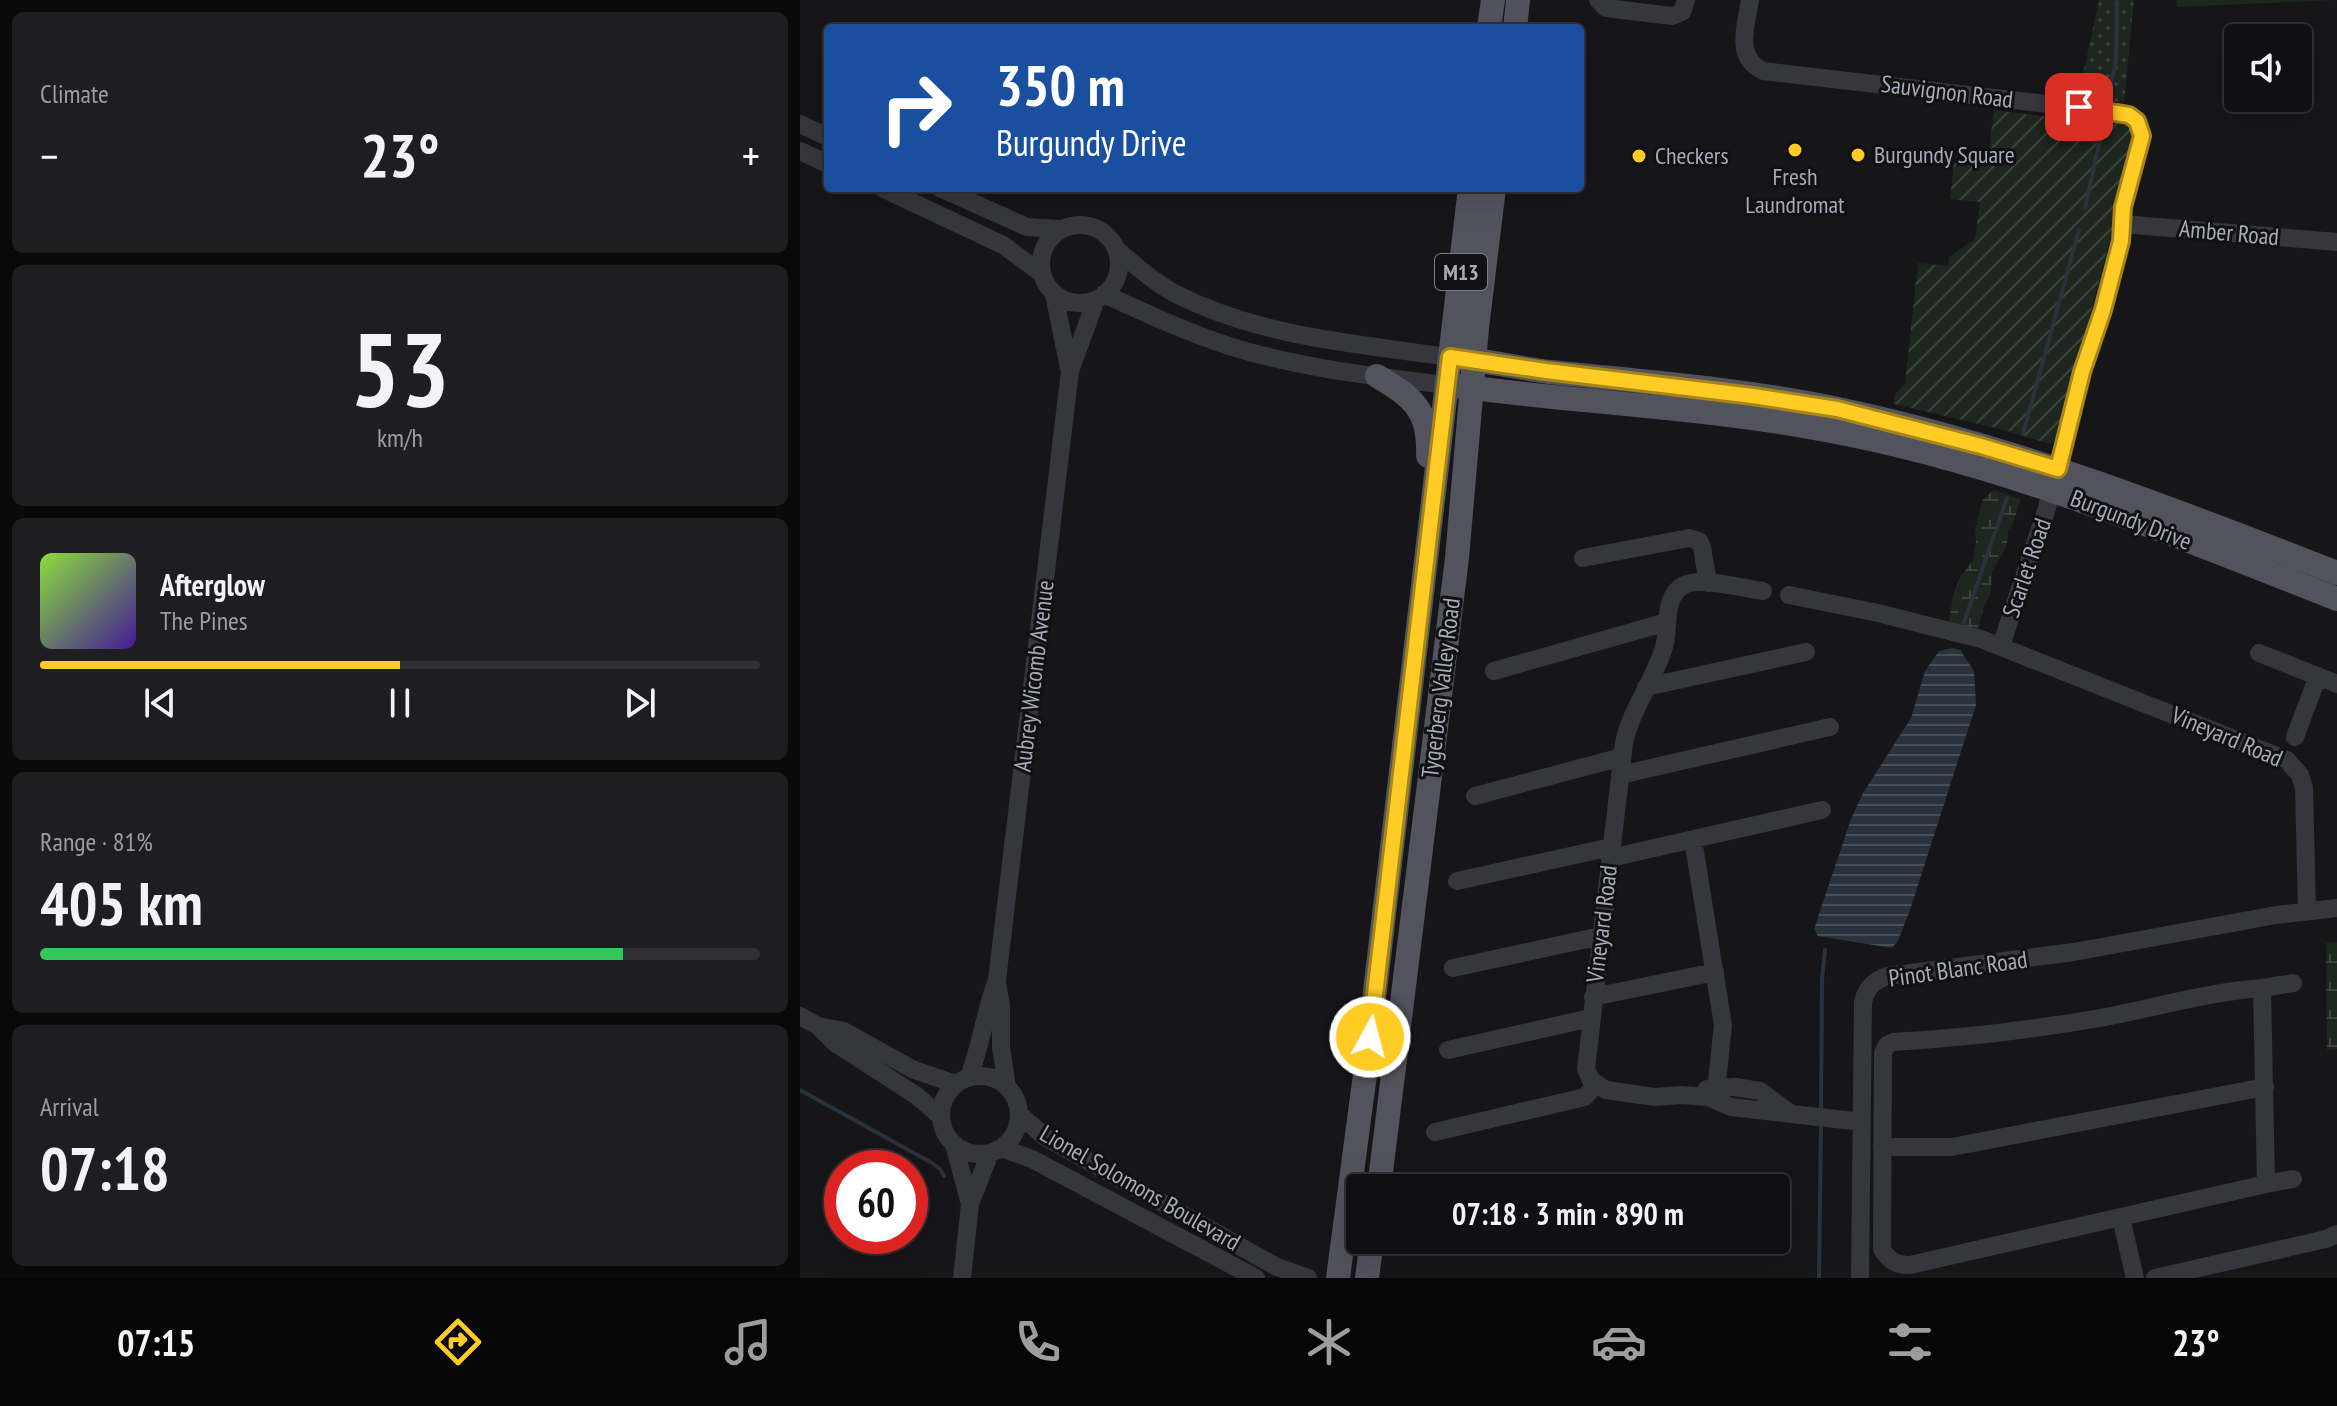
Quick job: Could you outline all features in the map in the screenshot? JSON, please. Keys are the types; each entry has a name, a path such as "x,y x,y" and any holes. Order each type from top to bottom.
{"main road":[{"path":"1490,24 1493,0"},
{"path":"1515,24 1518,0"},
{"name":"Tygerberg Valley Road","path":"1338,1278 1428,554 1459,387 1470,192"},
{"name":"Tygerberg Valley Road","path":"1462,358 1493,192"},
{"name":"Burgundy Drive","path":"1462,358 1837,409 1981,446 2337,599"},
{"path":"1377,376 1412,400 1422,413 1428,432 1429,453 1422,513 1428,554"},
{"name":"Tygerberg Valley Road","path":"1381,1174 1457,558 1459,387"},
{"name":"Burgundy Drive","path":"1459,387 1750,418 1831,431 1989,469 2055,479 2168,507 2337,573"},
{"path":"1367,1278 1370,1254"}],"street":[{"path":"1598,0 1606,8 1672,16 1682,12 1686,0"},
{"name":"Sauvignon Road","path":"1750,0 1744,50 1750,63 1763,71 2124,113 2137,121 2142,136 2123,207 2121,241 2103,310 2082,372 2055,479"},
{"path":"800,124 824,135"},
{"path":"800,151 824,162"},
{"path":"890,192 1003,245 1041,273"},
{"path":"949,192 1027,227 1060,229"},
{"path":"1073,224 1100,229 1110,238 1120,263 1111,288 1100,297 1077,303 1054,294 1041,273 1040,260 1050,237 1073,224"},
{"name":"Amber Road","path":"2122,224 2337,242"},
{"path":"1117,250 1152,279 1176,293 1257,324 1295,335 1462,358"},
{"name":"Aubrey Wicomb Avenue","path":"1054,294 1070,371"},
{"path":"1100,297 1226,345 1277,359 1459,387"},
{"name":"Aubrey Wicomb Avenue","path":"962,1081 979,1049 988,1003 997,980 1070,371 1100,297"},
{"name":"Scarlet Road","path":"2001,646 2055,479"},
{"path":"1583,558 1689,538 1699,541 1702,547 1708,583 1763,591"},
{"name":"Vineyard Road","path":"1596,1084 1588,1075 1586,1063 1626,730 1662,655 1669,605 1679,589 1693,582 1708,583"},
{"name":"Vineyard Road","path":"1789,595 1978,638 2292,764 2304,788 2307,911"},
{"path":"1494,671 1667,622"},
{"path":"1646,687 1806,652"},
{"path":"2259,653 2337,684"},
{"path":"2295,737 2318,676"},
{"path":"1475,796 1830,727"},
{"path":"1457,881 1693,840 1822,810"},
{"path":"1693,840 1723,1025 1716,1094"},
{"name":"Pinot Blanc Road","path":"1860,1278 1863,1002 1869,987 1881,978 2074,952 2337,908"},
{"path":"1453,968 1601,936"},
{"path":"1593,997 1715,972"},
{"name":"Aubrey Wicomb Avenue","path":"997,980 1001,1005 999,1028 1007,1087"},
{"path":"2293,983 2236,990 2099,1018 1887,1045 1883,1053 1882,1249 1887,1258 1897,1265 1910,1265 2293,1179"},
{"path":"2262,988 2266,1184"},
{"path":"800,1016 818,1026 835,1043 917,1096 940,1116"},
{"path":"1448,1050 1591,1018"},
{"path":"818,1026 844,1031 912,1069 962,1081 987,1076 1000,1081 1017,1101 1019,1114 1017,1128 1010,1140 995,1150 977,1154 965,1152 946,1136 940,1116 943,1099 962,1081"},
{"path":"1435,1132 1585,1097 1596,1084 1606,1090 1655,1097 1708,1097 1716,1094"},
{"path":"1882,1147 1952,1147 2265,1087"},
{"path":"1716,1094 1731,1107 1862,1122"},
{"name":"Lionel Solomons Boulevard","path":"1019,1114 1045,1137 1277,1267 1308,1278"},
{"path":"954,1145 970,1204"},
{"path":"962,1278 970,1204 995,1150"},
{"name":"Lionel Solomons Boulevard","path":"995,1150 1032,1159 1256,1278"},
{"path":"2121,1218 2135,1278"},
{"path":"2155,1278 2337,1234"}],"green space":[{"path":"2099,0 2134,0 2124,103 2078,98"},
{"path":"2176,0 2337,0 2177,7"},
{"path":"1994,110 2074,120 2124,120 2129,122 2136,139 2059,436 2050,444 1894,404 1895,394 1905,384 1918,263 1948,266 1949,257 1975,239 1980,202 1950,199 1954,162 1977,164 1979,155 1988,156"},
{"path":"1994,490 2021,499 2008,530 2005,549 1992,572 1991,593 1978,630 1949,622 1959,579 1973,560 1975,529 1983,499"},
{"path":"2337,942 2337,1049 2327,1050 2326,943"}],"shaded area":[{"path":"1960,650 1974,671 1976,705 1898,941 1892,948 1818,936 1814,929 1851,819 1863,793 1911,718 1925,671 1939,651"}],"waterway":[{"path":"2107,105 2116,60 2117,0"},
{"path":"2085,208 2105,117"},
{"path":"2023,434 2079,230"},
{"path":"1962,628 2007,498"},
{"path":"1821,1111 1825,950"},
{"path":"800,1090 932,1163 944,1176"},
{"path":"1819,1278 1821,1124"}],"place":[{"name":"Fresh Laundromat","path":"1795,150"},
{"name":"Burgundy Square","path":"1858,155"},
{"name":"Checkers","path":"1639,156"}],"route":[{"path":"1370,1037 1450,357 1837,409 2058,469 2082,372 2103,310 2121,241 2123,207 2142,136 2137,121 2129,115 2079,107"}]}
